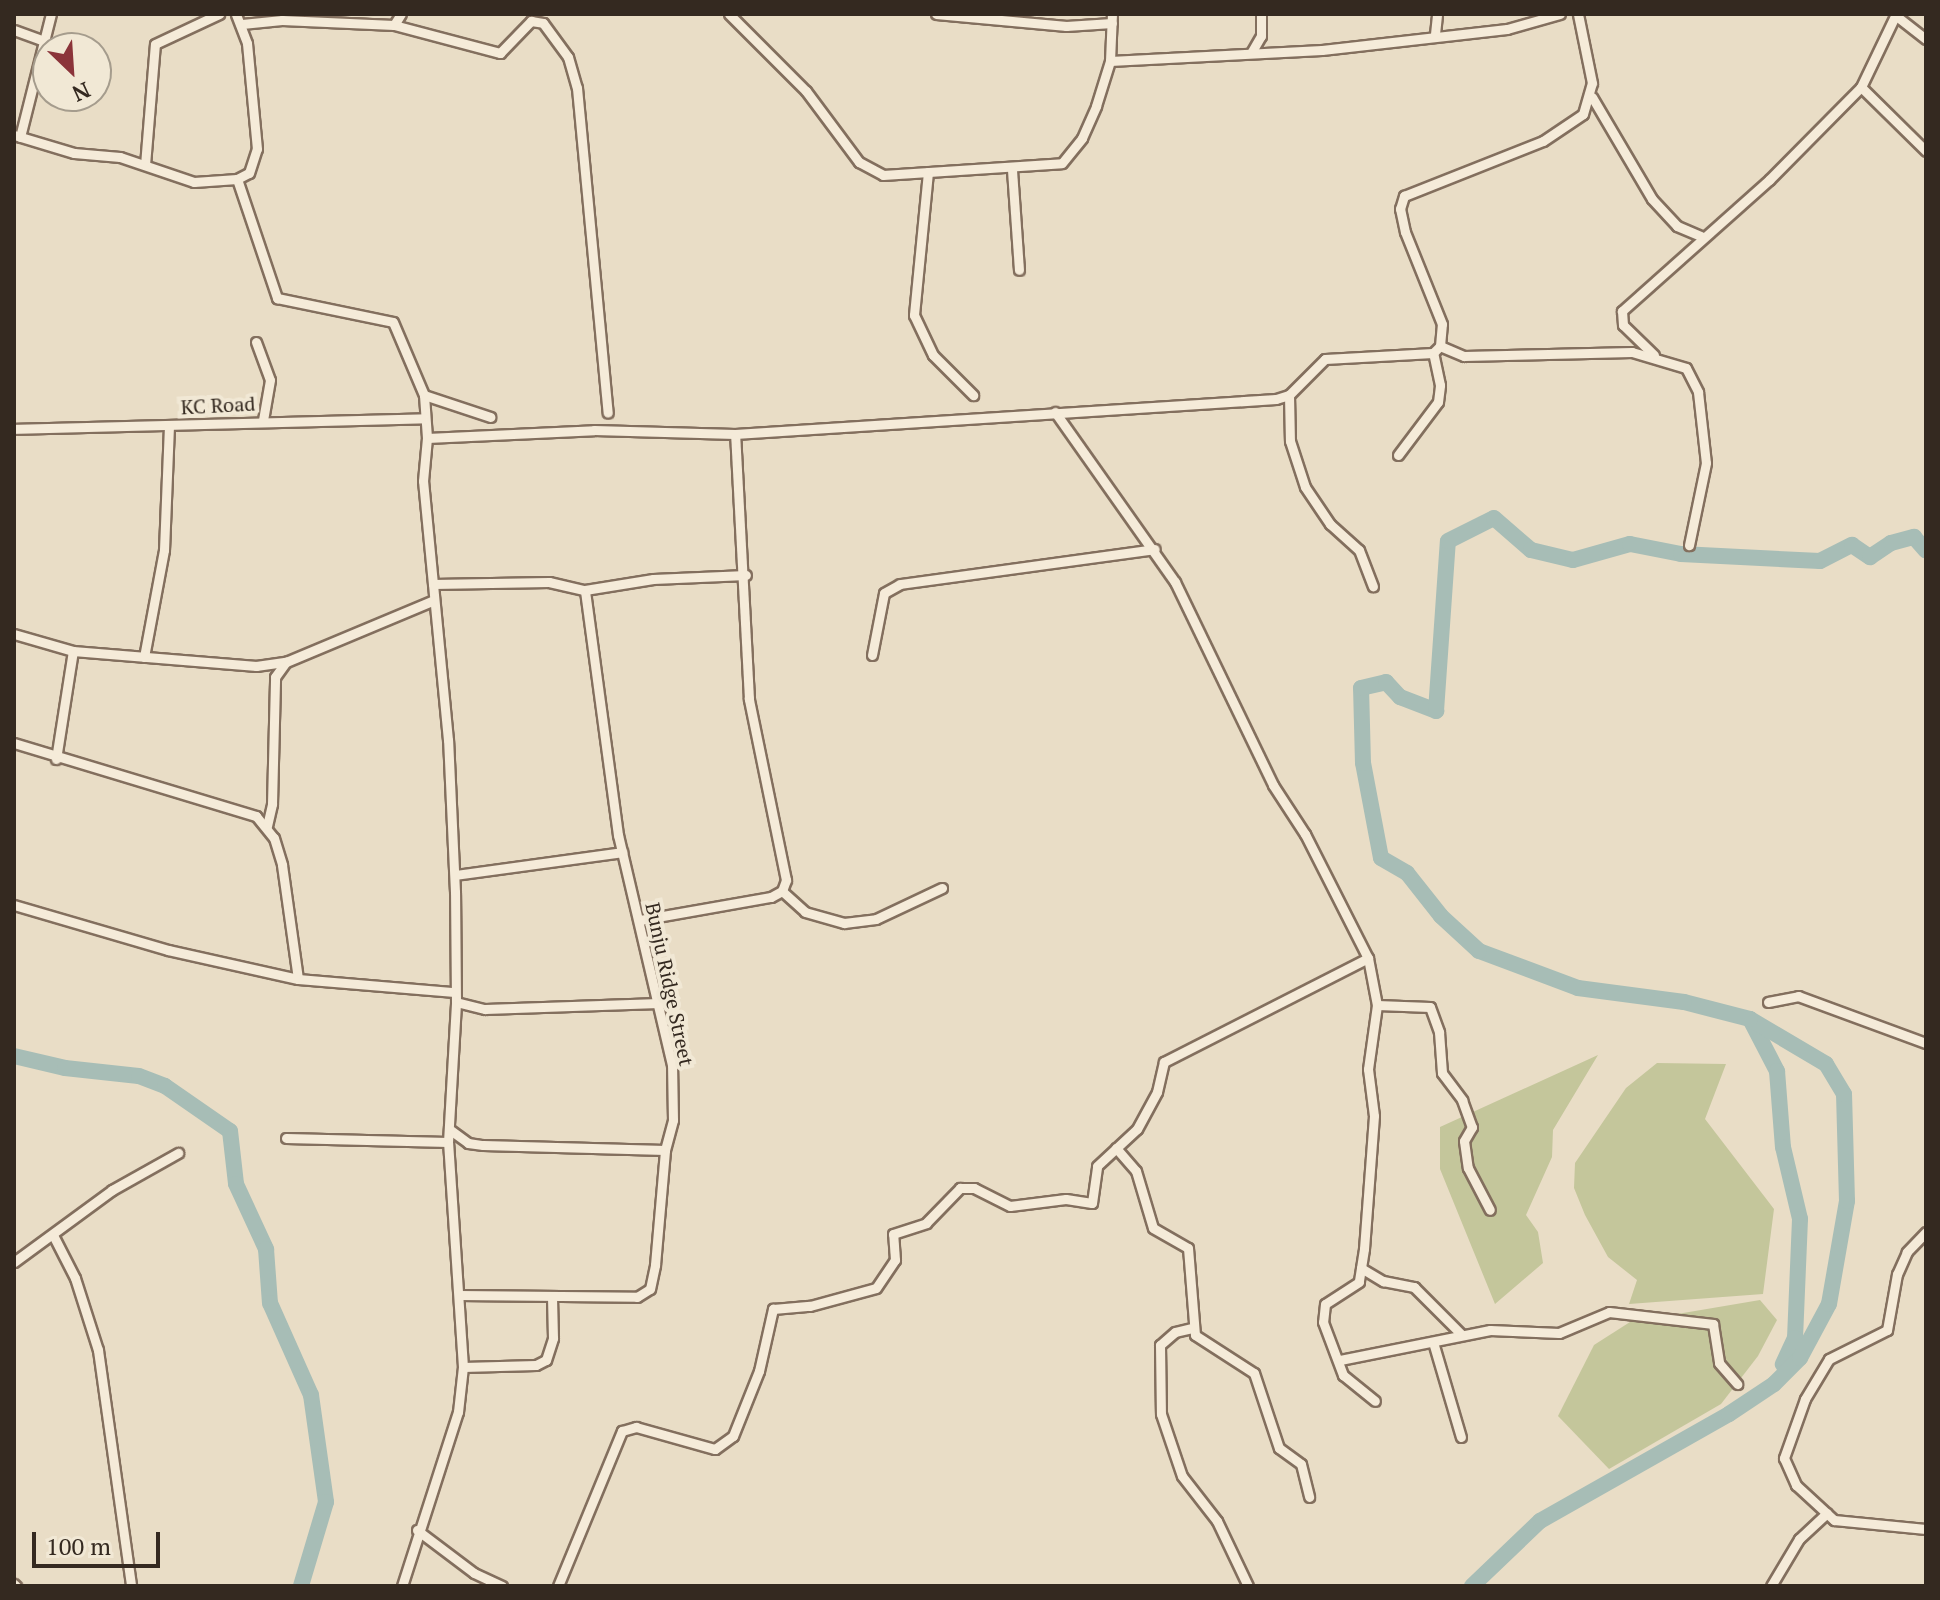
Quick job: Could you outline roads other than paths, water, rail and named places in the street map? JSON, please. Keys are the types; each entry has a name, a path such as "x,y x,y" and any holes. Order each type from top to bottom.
{"street":[{"path":"145,165 155,44 219,14"},
{"path":"32,78 17,136 145,165 194,182 237,179 249,173 257,149 242,24 236,14"},
{"path":"394,25 401,14"},
{"path":"729,14 806,91 870,171 1051,167 1073,154 1096,106 1110,61 1112,18 936,14"},
{"path":"1251,53 1261,36 1261,14"},
{"path":"1435,34 1437,14"},
{"path":"1110,61 1251,53 1507,29 1560,14"},
{"path":"1578,14 1592,97 1652,199 1677,226 1701,236"},
{"path":"1654,355 1623,325 1622,311 1701,236 1769,180 1861,87 1896,14 1926,39"},
{"path":"242,24 282,20 394,25 500,53 537,20 568,57 577,88 608,413"},
{"path":"1861,87 1926,151"},
{"path":"1398,455 1438,402 1437,350 1442,324 1405,232 1400,209 1404,196 1567,130 1592,97"},
{"path":"1012,170 1019,270"},
{"path":"928,172 914,315 933,355 973,395"},
{"path":"237,179 277,298 393,322 424,395 423,418 427,438 423,481 455,875 455,997 448,1142 463,1367 458,1412 417,1530 402,1586"},
{"path":"256,342 270,380 263,420"},
{"path":"427,438 594,430 735,434 1289,395 1325,359 1437,350 1464,356 1612,350 1654,355 1678,364 1694,378 1703,418 1706,463 1689,545"},
{"path":"424,395 490,417"},
{"path":"1289,395 1290,441 1305,487 1330,524 1359,550 1373,586"},
{"path":"1055,412 1155,549 1273,785 1305,834 1368,958 1377,1005 1368,1069 1374,1131 1361,1268 1359,1282 1332,1298 1323,1311 1349,1384 1375,1401"},
{"name":"KC Road","path":"14,429 423,418"},
{"path":"144,657 164,550 169,425"},
{"path":"735,434 746,575 749,699 786,880 782,891"},
{"path":"872,655 884,593 900,584 1155,549"},
{"path":"433,584 549,582 585,590 653,579 746,575"},
{"name":"Bunju Ridge Street","path":"459,1295 637,1297 650,1289 665,1194 665,1150 673,1120 672,1065 622,852 585,590"},
{"path":"14,634 73,651 256,666 286,662 434,600"},
{"path":"56,759 73,651"},
{"path":"286,662 275,677 272,804 267,826 282,865 298,979"},
{"path":"14,743 56,759 234,809 267,826"},
{"path":"455,875 622,852"},
{"path":"782,891 805,912 844,923 876,919 942,888"},
{"path":"640,920 782,891"},
{"path":"14,905 168,950 298,979 455,997 485,1009 659,1003"},
{"path":"558,1586 622,1431 636,1427 715,1449 733,1436 759,1371 773,1309 810,1306 876,1288 895,1260 893,1234 926,1223 960,1188 974,1188 996,1204 1010,1206 1066,1199 1092,1203 1097,1166 1137,1129 1157,1092 1164,1062 1368,958"},
{"path":"1768,1002 1798,996 1926,1043"},
{"path":"1377,1005 1430,1007 1439,1032 1442,1073 1462,1100 1472,1127 1464,1141 1468,1168 1490,1210"},
{"path":"449,1129 468,1143 483,1145 665,1150"},
{"path":"286,1138 448,1142"},
{"path":"1116,1148 1136,1171 1153,1228 1188,1248 1192,1328 1200,1340 1238,1358 1254,1373 1279,1448 1301,1464 1309,1497"},
{"path":"14,1262 112,1190 178,1153"},
{"path":"1926,1232 1907,1252 1897,1274 1887,1330 1829,1359 1788,1439 1785,1468 1834,1520 1926,1529"},
{"path":"53,1235 75,1278 98,1350 131,1586"},
{"path":"1361,1268 1383,1281 1414,1287 1462,1335"},
{"path":"463,1367 536,1365 546,1360 553,1338 552,1298"},
{"path":"1340,1360 1518,1327 1559,1333 1609,1312 1666,1322 1704,1320 1717,1328 1719,1363 1737,1384"},
{"path":"1192,1328 1165,1338 1157,1354 1167,1443 1182,1476 1217,1521 1248,1586"},
{"path":"1433,1342 1461,1437"},
{"path":"1771,1586 1799,1539 1827,1513"},
{"path":"417,1530 474,1573 502,1586"}],"waterway":[{"path":"1472,1586 1540,1521 1729,1414 1774,1384 1800,1358 1829,1304 1847,1201 1844,1094 1826,1064 1750,1019 1684,1002 1578,988 1479,951 1441,916 1407,873 1381,858 1363,763 1361,688 1386,682 1400,697 1436,711 1448,541 1494,518 1531,550 1573,560 1630,544 1681,554 1820,561 1852,545 1870,557 1891,543 1914,537 1926,551"},
{"path":"1750,1019 1777,1071 1783,1147 1800,1219 1795,1338 1783,1364"},
{"path":"14,1056 65,1068 139,1076 165,1086 230,1131 236,1184 266,1249 270,1303 311,1395 326,1502 301,1586"}]}
